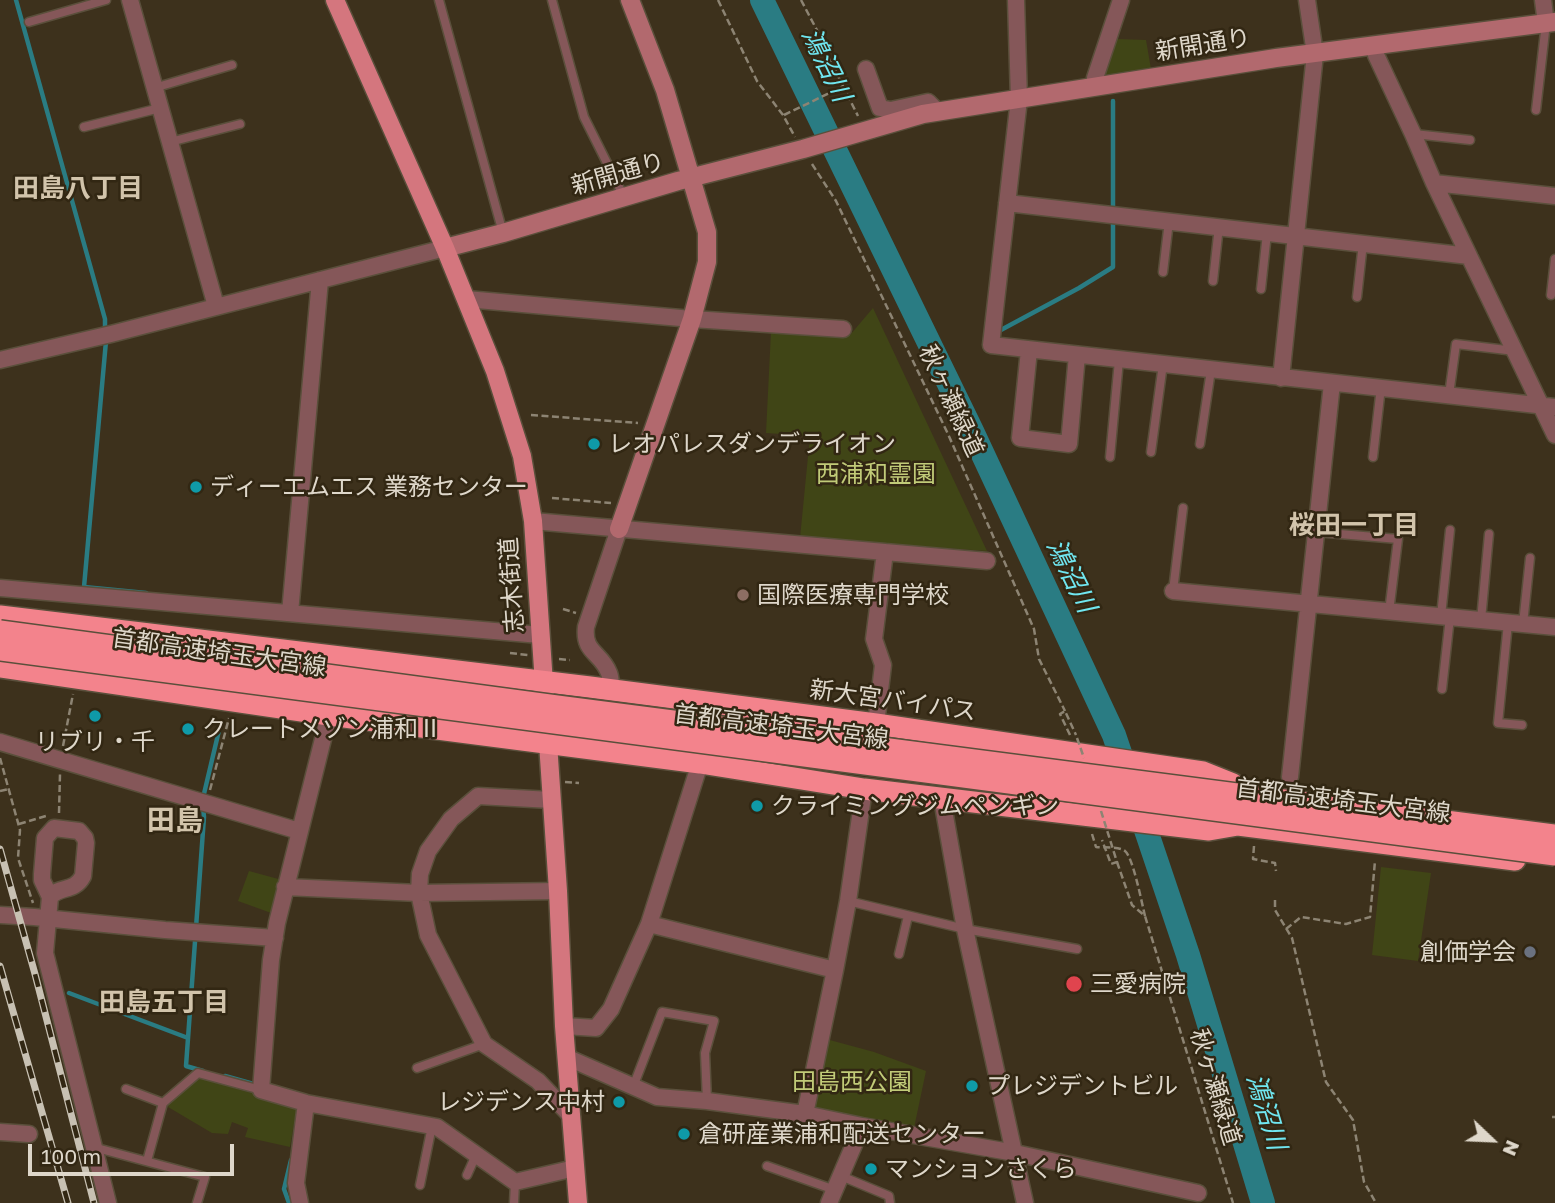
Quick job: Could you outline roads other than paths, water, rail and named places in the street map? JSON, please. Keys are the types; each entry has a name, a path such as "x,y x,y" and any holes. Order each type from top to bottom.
{"highway":[{"name":"新大宮バイパス","path":"0,616 543,681 604,698 1157,772 1203,772 1233,784 1555,825"},
{"path":"0,629 499,692"},
{"name":"首都高速埼玉大宮線","path":"0,629 557,706 1555,835"},
{"name":"首都高速埼玉大宮線","path":"0,650 1555,855"},
{"path":"0,657 499,723"},
{"path":"0,667 942,799 1114,820 1173,819 1209,830 1238,825 1555,865"},
{"name":"新大宮バイパス","path":"604,698 876,724 1102,764"},
{"path":"597,734 1114,820"}],"main road":[{"name":"志木街道","path":"335,0 466,299 495,371 522,456 533,521 558,891 564,1026 578,1203"}],"street":[{"path":"130,0 216,306"},
{"path":"604,698 610,674 588,645 585,638 586,627 692,319 707,262 707,232 665,90 630,0"},
{"path":"1016,0 1019,99 991,345 1548,406"},
{"path":"1095,86 1095,78 1121,0"},
{"path":"1281,378 1315,54 1307,0"},
{"path":"1543,0 1550,23"},
{"name":"新開通り","path":"445,248 690,178 804,149 862,126 1095,86 1374,45 1550,23"},
{"path":"1374,45 1376,55 1469,256 1515,351 1548,406 1555,435"},
{"path":"866,69 880,108 891,110 928,102 938,112"},
{"path":"1434,183 1555,197"},
{"path":"1007,203 1469,256"},
{"path":"0,360 445,248"},
{"path":"290,613 320,280"},
{"path":"466,299 843,329"},
{"path":"1029,350 1020,438 1069,444 1077,355"},
{"path":"1290,777 1332,383"},
{"path":"533,521 987,561"},
{"path":"876,724 883,665 874,639 885,552"},
{"path":"0,588 540,635"},
{"path":"1173,591 1555,627"},
{"path":"329,715 277,923 271,960 261,1090 306,1103 436,1127 514,1182 575,1168"},
{"path":"0,742 299,831"},
{"path":"564,1026 596,1028 611,1009 649,924 699,763"},
{"path":"805,1114 848,901 864,789"},
{"path":"551,800 478,796 452,819 428,851 420,874 419,893 428,935 484,1045 538,1081 572,1117"},
{"path":"942,799 965,929 1025,1203"},
{"path":"285,887 419,893 558,891"},
{"path":"50,897 45,953 108,1203"},
{"path":"0,915 275,938"},
{"path":"649,924 835,970"},
{"path":"566,1056 657,1097 805,1114 1015,1153 1197,1198"},
{"path":"300,1203 296,1183 306,1103"},
{"path":"835,1190 862,1126"},
{"path":"0,1132 29,1135"}],"lane":[{"path":"29,22 106,0"},
{"path":"439,0 503,233"},
{"path":"552,0 584,117 624,197"},
{"path":"1536,110 1550,23"},
{"path":"155,88 232,65"},
{"path":"85,127 160,108"},
{"path":"170,142 240,124"},
{"path":"1413,134 1470,140"},
{"path":"1163,272 1168,221"},
{"path":"1213,281 1219,226"},
{"path":"1262,289 1267,232"},
{"path":"1357,298 1363,243"},
{"path":"1551,295 1555,259"},
{"path":"1449,395 1456,344 1515,351"},
{"path":"1110,457 1119,360"},
{"path":"1151,452 1163,365"},
{"path":"1200,444 1210,370"},
{"path":"1373,457 1381,387"},
{"path":"1173,591 1183,508"},
{"path":"1442,689 1450,530"},
{"path":"1316,532 1398,540 1390,612"},
{"path":"1481,620 1489,534"},
{"path":"1522,725 1498,723 1530,558"},
{"path":"848,901 965,929 1077,949"},
{"path":"899,954 908,916"},
{"path":"633,1087 662,1012 714,1021 705,1053 707,1101"},
{"path":"417,1069 484,1045"},
{"path":"147,1161 163,1103 198,1073 261,1090"},
{"path":"126,1089 163,1103"},
{"path":"420,1185 432,1126"},
{"path":"93,1147 205,1177 197,1203"},
{"path":"467,1175 476,1155"},
{"path":"767,1166 835,1190 889,1196 890,1203"},
{"path":"514,1182 514,1203"}],"waterway":[{"path":"16,0 105,319 105,332"},
{"name":"鴻沼川","path":"762,0 972,431 1114,735 1188,955 1263,1203"},
{"path":"999,331 1113,267 1113,101"},
{"path":"106,341 84,587 146,593"},
{"path":"936,357 945,354"},
{"path":"203,798 221,722"},
{"path":"203,806 186,1066 203,1071"},
{"path":"69,993 188,1038"},
{"path":"225,1076 257,1085"},
{"path":"289,1203 284,1189 291,1160"}],"railway":[{"path":"0,849 94,1203"},
{"path":"0,966 68,1203"}],"place":[{"name":"レオパレスダンデライオン","path":"594,444"},
{"name":"ディーエムエス 業務センター","path":"196,487"},
{"name":"国際医療専門学校","path":"743,595"},
{"name":"リブリ・千","path":"95,716"},
{"name":"クレートメゾン浦和Ⅱ","path":"188,729"},
{"name":"クライミングジムペンギン","path":"757,806"},
{"name":"創価学会","path":"1530,952"},
{"name":"三愛病院","path":"1074,984"},
{"name":"プレジデントビル","path":"972,1086"},
{"name":"レジデンス中村","path":"619,1102"},
{"name":"倉研産業浦和配送センター","path":"684,1134"},
{"name":"マンションさくら","path":"871,1169"}],"district":[{"name":"田島八丁目","path":"78,189"},
{"name":"桜田一丁目","path":"1354,526"},
{"name":"田島","path":"175,821"},
{"name":"田島五丁目","path":"164,1003"}],"park label":[{"name":"西浦和霊園","path":"876,474"},
{"name":"田島西公園","path":"852,1082"}]}
